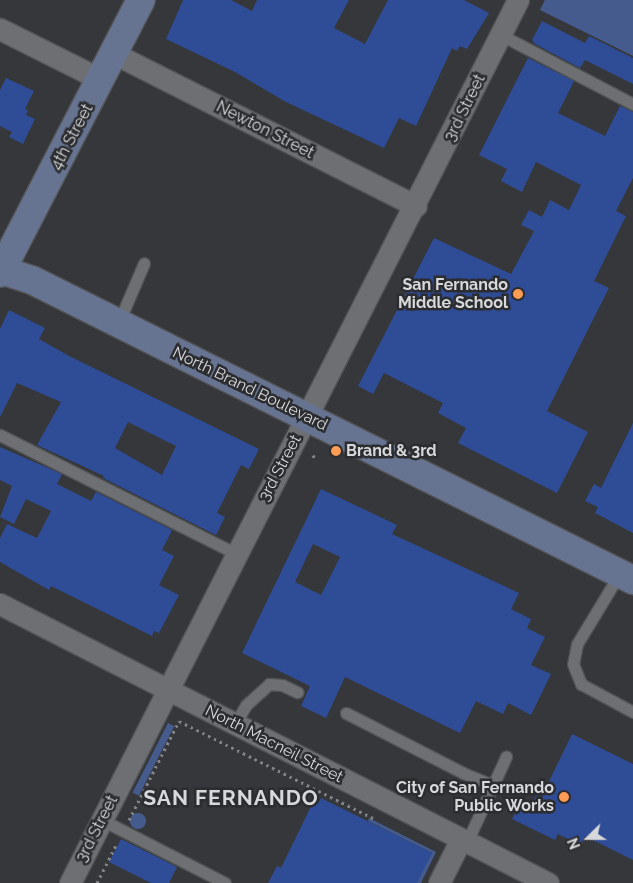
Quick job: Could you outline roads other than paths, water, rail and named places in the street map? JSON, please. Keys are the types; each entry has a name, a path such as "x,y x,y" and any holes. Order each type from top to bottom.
{"street":[{"name":"4th Street","path":"0,271 102,80 141,0"},
{"name":"3rd Street","path":"70,883 235,553 416,206 518,0"},
{"path":"0,29 102,80"},
{"name":"Newton Street","path":"115,54 416,206"},
{"name":"North Brand Boulevard","path":"0,271 32,280 118,325 308,416 626,576"},
{"name":"North Macneil Street","path":"0,604 548,883"},
{"path":"439,883 464,841"}],"lane":[{"path":"501,34 633,104"},
{"path":"118,325 144,263"},
{"path":"0,435 235,553"},
{"path":"626,576 577,644 573,664 581,684 633,712"},
{"path":"235,724 246,705 269,684 282,685 297,692"},
{"path":"346,713 463,773 493,785"},
{"path":"464,841 506,757"},
{"path":"102,820 224,883"}],"place":[{"name":"San Fernando Middle School","path":"518,294"},
{"name":"Brand & 3rd","path":"336,451"},
{"name":"City of San Fernando Public Works","path":"564,797"}],"district":[{"name":"SAN FERNANDO","path":"231,798"}]}
